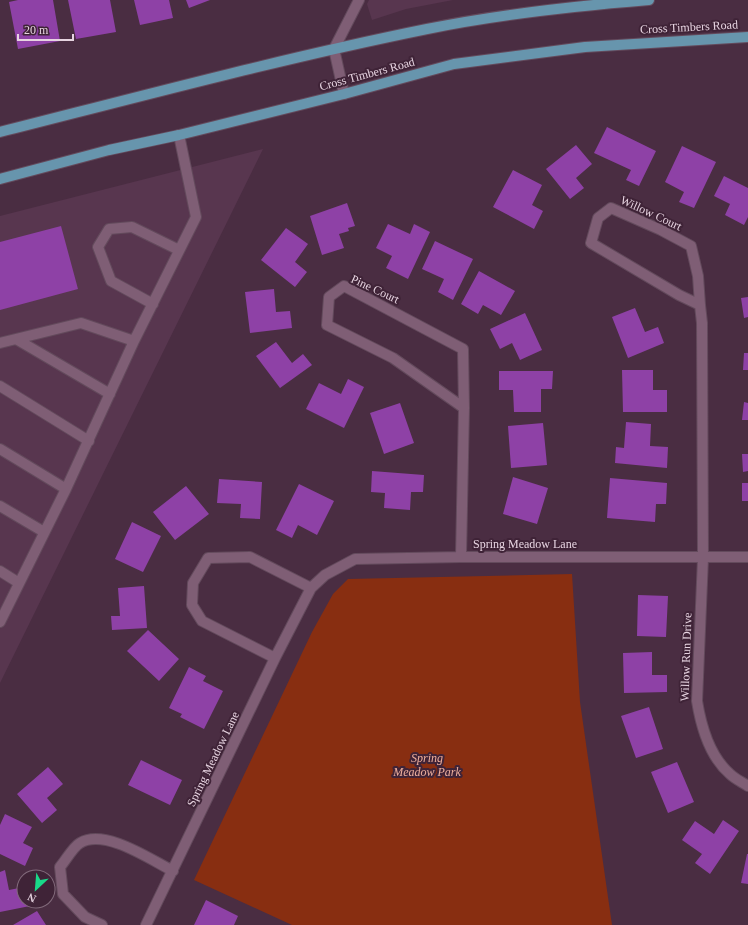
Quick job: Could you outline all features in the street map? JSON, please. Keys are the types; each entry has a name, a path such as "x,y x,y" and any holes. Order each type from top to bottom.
{"main road":[{"path":"0,132 300,56 428,28 485,19 649,0"},
{"name":"Cross Timbers Road","path":"0,179 109,150 179,135 344,94 454,64 585,47 748,37"}],"street":[{"path":"344,94 334,49 359,0"},
{"path":"0,622 89,441 134,341 196,217 179,135"},
{"name":"Willow Court","path":"700,305 679,295 591,242 598,218 611,208 661,230 691,246 698,276 702,323 703,558"},
{"path":"153,304 111,281 98,247 108,229 132,227 179,250"},
{"name":"Pine Court","path":"461,557 464,408 463,350 344,286 329,297 328,325 392,358 464,408"},
{"path":"0,344 81,323 134,341"},
{"path":"16,339 110,394"},
{"path":"0,386 89,441"},
{"path":"0,449 66,489"},
{"path":"0,506 44,532"},
{"path":"275,658 202,621 192,605 194,583 208,558 250,557 311,588"},
{"name":"Spring Meadow Lane","path":"146,925 275,658 311,588 325,575 356,559 461,557 748,557"},
{"name":"Willow Run Drive","path":"703,558 697,700 700,722 706,739 729,774 748,786"},
{"path":"0,571 19,582"},
{"path":"102,925 85,918 63,894 60,867 79,843 99,838 122,845 173,871"}],"shaded area":[{"path":"369,0 453,0 406,9 372,20 367,4"},
{"path":"263,149 0,683 0,216"}],"green space":[{"name":"Spring Meadow Park","path":"572,574 580,702 612,925 292,925 194,880 312,632 333,594 348,579"}],"building":[{"path":"18,0 53,0 60,41 18,49 9,2"},
{"path":"68,0 110,0 116,32 76,39"},
{"path":"134,0 169,0 173,18 140,25"},
{"path":"186,0 210,0 189,8"},
{"path":"607,127 656,151 639,186 626,180 631,170 594,153"},
{"path":"576,145 592,164 576,178 584,188 570,199 546,169"},
{"path":"682,146 716,162 694,208 679,202 684,192 665,182"},
{"path":"513,170 542,185 532,205 543,211 534,229 493,207"},
{"path":"724,176 748,188 748,217 744,225 725,215 730,204 714,196"},
{"path":"347,203 355,226 348,228 349,231 339,234 344,248 322,255 310,216"},
{"path":"388,224 410,234 414,224 430,232 408,279 386,268 392,256 376,248"},
{"path":"61,226 78,289 0,310 0,242"},
{"path":"286,228 308,244 295,262 307,272 295,287 261,260"},
{"path":"435,241 473,259 453,300 438,292 444,279 422,269"},
{"path":"479,271 515,291 501,315 483,305 478,314 461,304"},
{"path":"274,289 276,312 290,311 292,328 250,333 245,292"},
{"path":"748,297 748,317 744,318 741,298"},
{"path":"635,308 645,332 658,327 664,343 628,358 612,317"},
{"path":"525,313 542,350 520,360 512,343 500,349 490,329"},
{"path":"276,342 292,363 303,354 312,365 280,388 256,356"},
{"path":"744,353 748,353 748,370 743,370"},
{"path":"622,370 653,370 653,390 667,390 667,412 623,412"},
{"path":"499,371 553,371 552,389 541,389 541,412 514,412 513,390 499,390"},
{"path":"348,379 364,387 344,428 306,409 319,383 341,394"},
{"path":"744,402 748,403 748,420 742,420"},
{"path":"400,403 414,443 384,454 370,413"},
{"path":"626,422 651,424 650,446 668,447 667,468 615,463 616,447 624,448"},
{"path":"543,423 547,465 511,468 508,426"},
{"path":"742,454 748,454 748,471 743,472"},
{"path":"372,471 424,475 423,492 411,492 410,510 384,508 385,493 371,492"},
{"path":"513,477 548,488 537,524 503,514"},
{"path":"610,478 667,483 666,504 656,504 655,522 607,518"},
{"path":"219,479 262,482 260,519 240,518 241,504 217,503"},
{"path":"742,483 748,483 748,501 742,501"},
{"path":"299,484 334,501 317,535 298,525 292,538 276,530"},
{"path":"186,486 209,514 175,540 153,512"},
{"path":"132,522 161,536 143,572 115,559"},
{"path":"144,586 147,628 112,630 111,616 120,616 118,588"},
{"path":"638,595 668,596 666,637 637,636"},
{"path":"148,630 179,659 159,681 127,651"},
{"path":"652,652 652,675 667,675 667,692 624,693 623,653"},
{"path":"189,667 206,676 203,681 223,691 204,729 180,717 182,714 169,708"},
{"path":"649,707 663,749 636,758 621,716"},
{"path":"141,760 182,780 170,805 128,785"},
{"path":"677,762 694,802 668,813 651,772"},
{"path":"48,767 63,784 47,798 57,810 42,823 17,794"},
{"path":"5,814 32,827 23,843 33,848 25,866 0,854 0,825"},
{"path":"723,820 739,831 710,874 695,863 702,854 682,840 695,821 714,834"},
{"path":"748,854 748,884 741,883"},
{"path":"5,870 9,890 16,889 16,909 0,912 0,872"},
{"path":"206,900 238,916 234,925 194,925"},
{"path":"37,911 46,925 13,925"}]}
